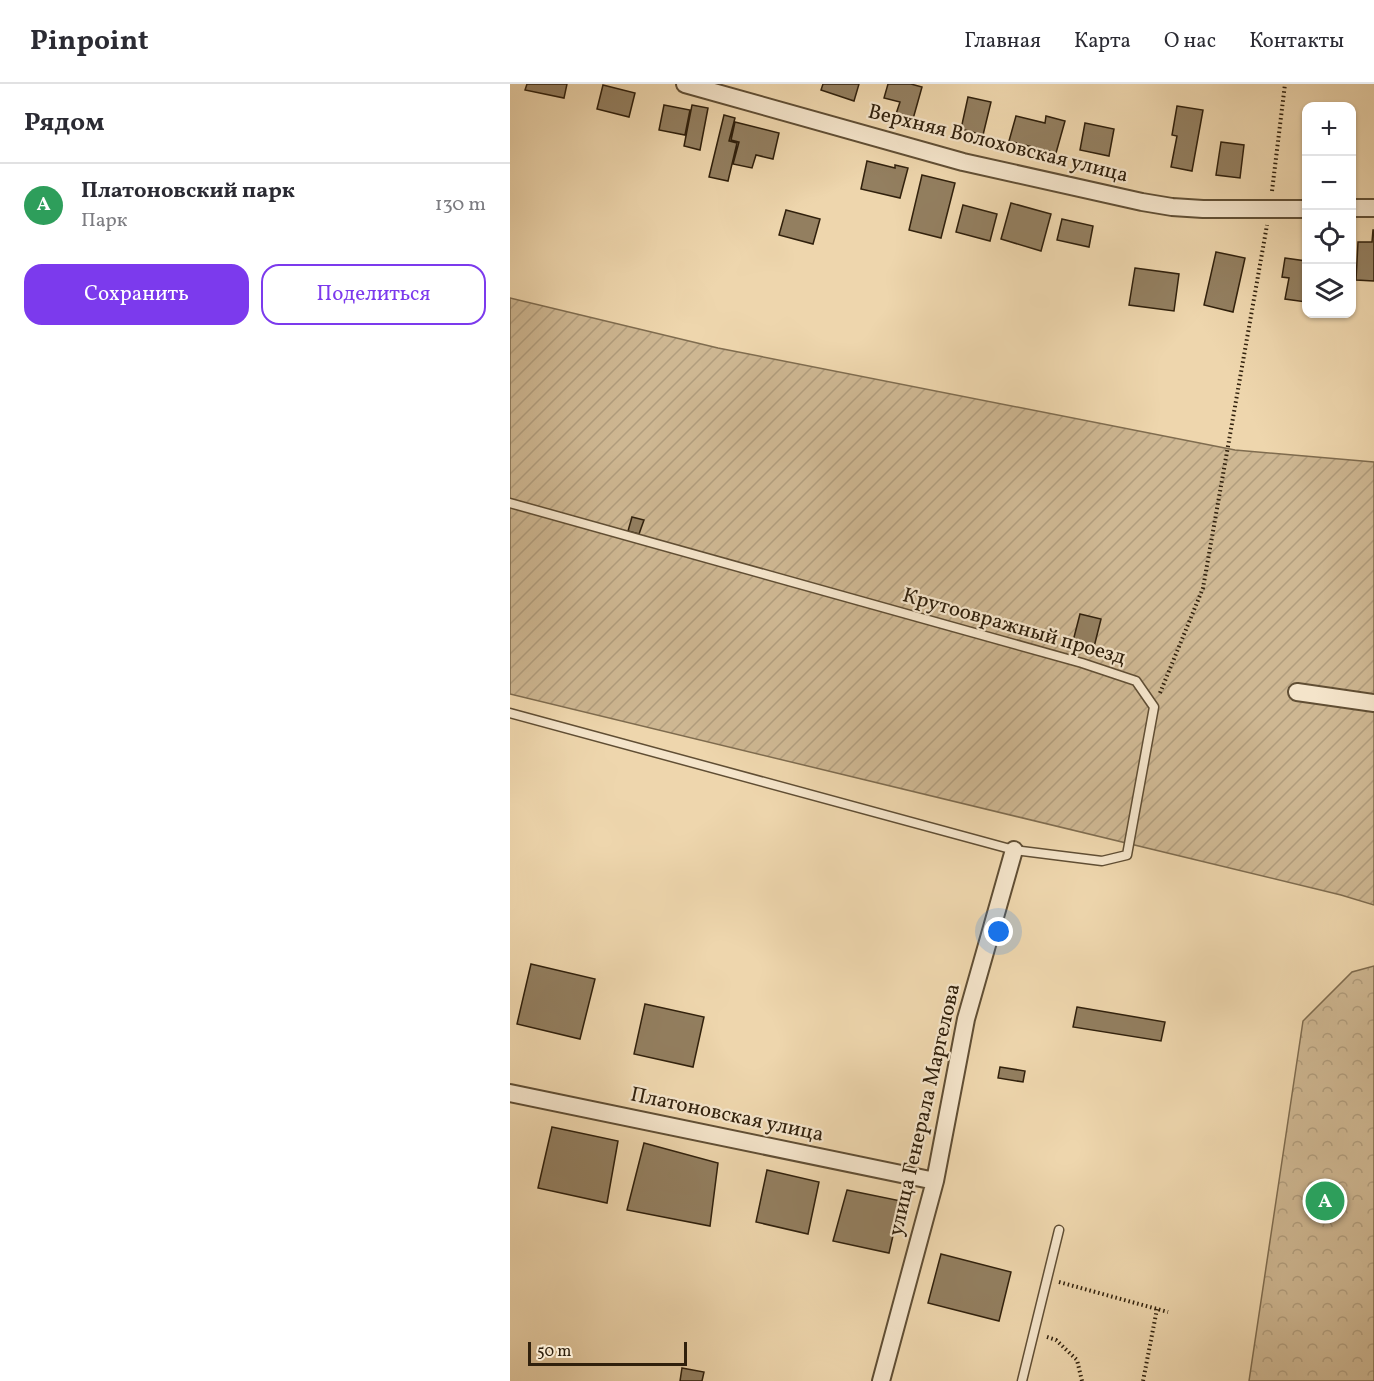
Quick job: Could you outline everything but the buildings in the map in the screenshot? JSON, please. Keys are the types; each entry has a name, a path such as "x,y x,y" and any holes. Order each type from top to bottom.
{"street":[{"name":"Верхняя Волоховская улица","path":"686,84 963,162 1142,202 1203,209 1302,208"},
{"path":"1356,208 1374,208"},
{"path":"1297,692 1374,704"},
{"name":"улица Генерала Маргелова","path":"881,1381 935,1181 966,1019 1014,850"},
{"name":"Платоновская улица","path":"510,1093 935,1181"}],"lane":[{"name":"Крутоовражный проезд","path":"510,503 1082,663 1136,681 1154,707"},
{"path":"510,713 1014,850 1102,861 1127,855 1154,707"},
{"path":"1022,1381 1059,1230"}],"path":[{"path":"1154,707 1203,588 1270,209 1285,84"},
{"path":"1047,1279 1168,1312"},
{"path":"1143,1381 1157,1309"},
{"path":"1034,1332 1056,1340 1077,1360 1082,1381"}],"green space":[{"path":"510,298 718,348 1235,450 1374,462 1374,905 1341,895 510,694"},
{"path":"1374,966 1374,1381 1249,1381 1303,1021 1352,972"}],"place":[{"name":"Платоновский парк","path":"1325,1201"}]}
